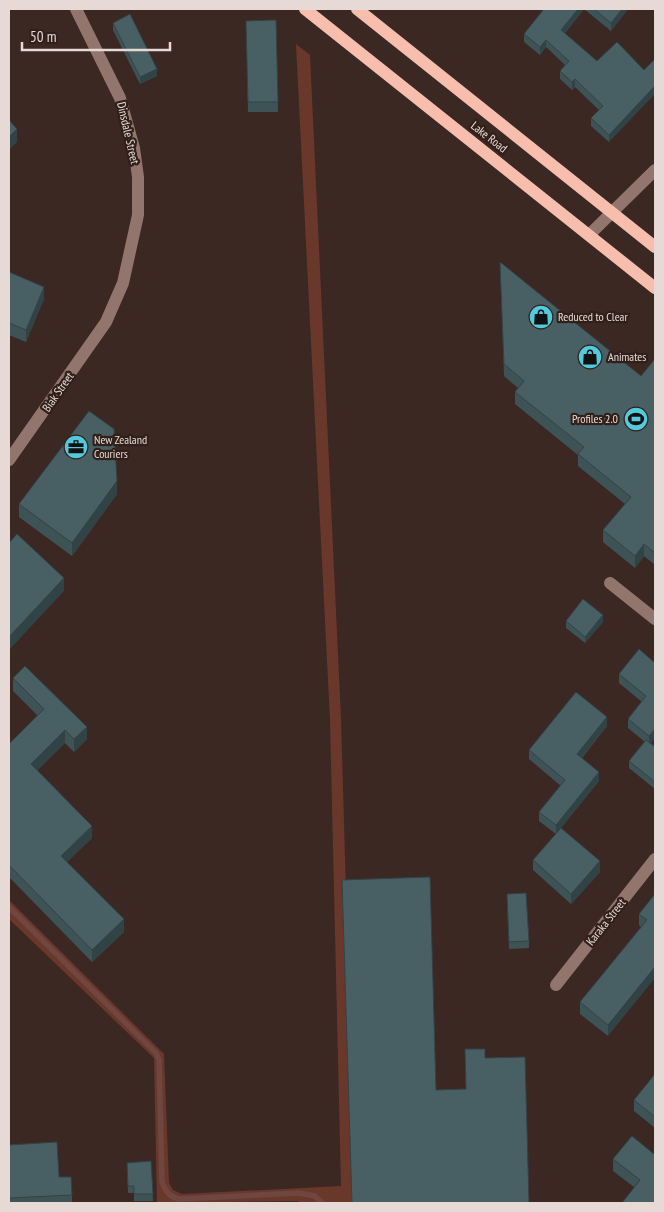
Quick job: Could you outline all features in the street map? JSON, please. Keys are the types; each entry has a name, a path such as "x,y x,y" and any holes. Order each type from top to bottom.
{"main road":[{"name":"Lake Road","path":"305,9 655,288"},
{"name":"Lake Road","path":"357,9 655,247"}],"street":[{"name":"Dinsdale Street","path":"76,9 120,98 134,148 138,177 138,214 131,252 123,283 106,322"},
{"path":"589,235 655,170"},
{"name":"Biak Street","path":"9,460 106,322"},
{"path":"610,583 655,619"},
{"name":"Karaka Street","path":"556,985 655,859"}],"shaded area":[{"path":"296,44 310,55 341,719 355,1203 298,1203 298,1201 157,1203 154,1058 9,919 9,900 164,1054 169,1183 173,1190 182,1194 341,1186 330,720"}],"building":[{"path":"544,9 578,9 561,30 597,61 617,42 644,70 655,59 655,86 609,135 591,118 603,106 575,79 572,82 560,71 569,61 546,40 540,47 524,34"},
{"path":"594,9 622,9 611,23"},
{"path":"130,14 157,69 140,77 113,23"},
{"path":"276,20 278,102 248,102 246,21"},
{"path":"9,120 17,129 9,137"},
{"path":"500,262 641,376 655,359 655,553 644,544 635,556 603,530 631,497 578,454 584,447 515,392 524,381 504,364"},
{"path":"9,272 44,287 26,330 9,323"},
{"path":"89,411 114,429 117,481 72,543 19,504"},
{"path":"17,534 64,578 9,637 9,543"},
{"path":"583,599 603,615 585,637 566,621"},
{"path":"639,649 655,663 655,729 649,736 628,719 646,696 619,674"},
{"path":"25,666 87,727 74,739 65,730 31,764 92,826 61,856 124,919 92,950 9,865 9,744 44,709 13,678"},
{"path":"576,692 607,717 577,754 599,772 556,825 539,812 565,780 529,750"},
{"path":"646,740 655,747 655,782 629,761"},
{"path":"561,828 600,861 571,894 533,860"},
{"path":"430,877 436,1090 466,1089 465,1049 485,1049 485,1058 525,1057 529,1203 352,1203 342,880"},
{"path":"526,893 529,941 509,942 507,894"},
{"path":"655,894 655,967 608,1025 580,1002 647,920 639,914"},
{"path":"655,1074 655,1117 634,1100"},
{"path":"632,1136 655,1155 655,1203 622,1203 640,1180 613,1159"},
{"path":"57,1142 59,1177 71,1177 72,1195 9,1198 9,1145"},
{"path":"151,1161 153,1194 134,1194 134,1186 128,1186 127,1163"}],"waterway":[{"path":"9,907 156,1053 159,1060 162,1182 168,1194 180,1199 299,1193 315,1196 322,1203"}],"place":[{"name":"Reduced to Clear","path":"541,317"},
{"name":"Animates","path":"590,357"},
{"name":"Profiles 2.0","path":"636,419"},
{"name":"New Zealand Couriers","path":"76,447"}]}
